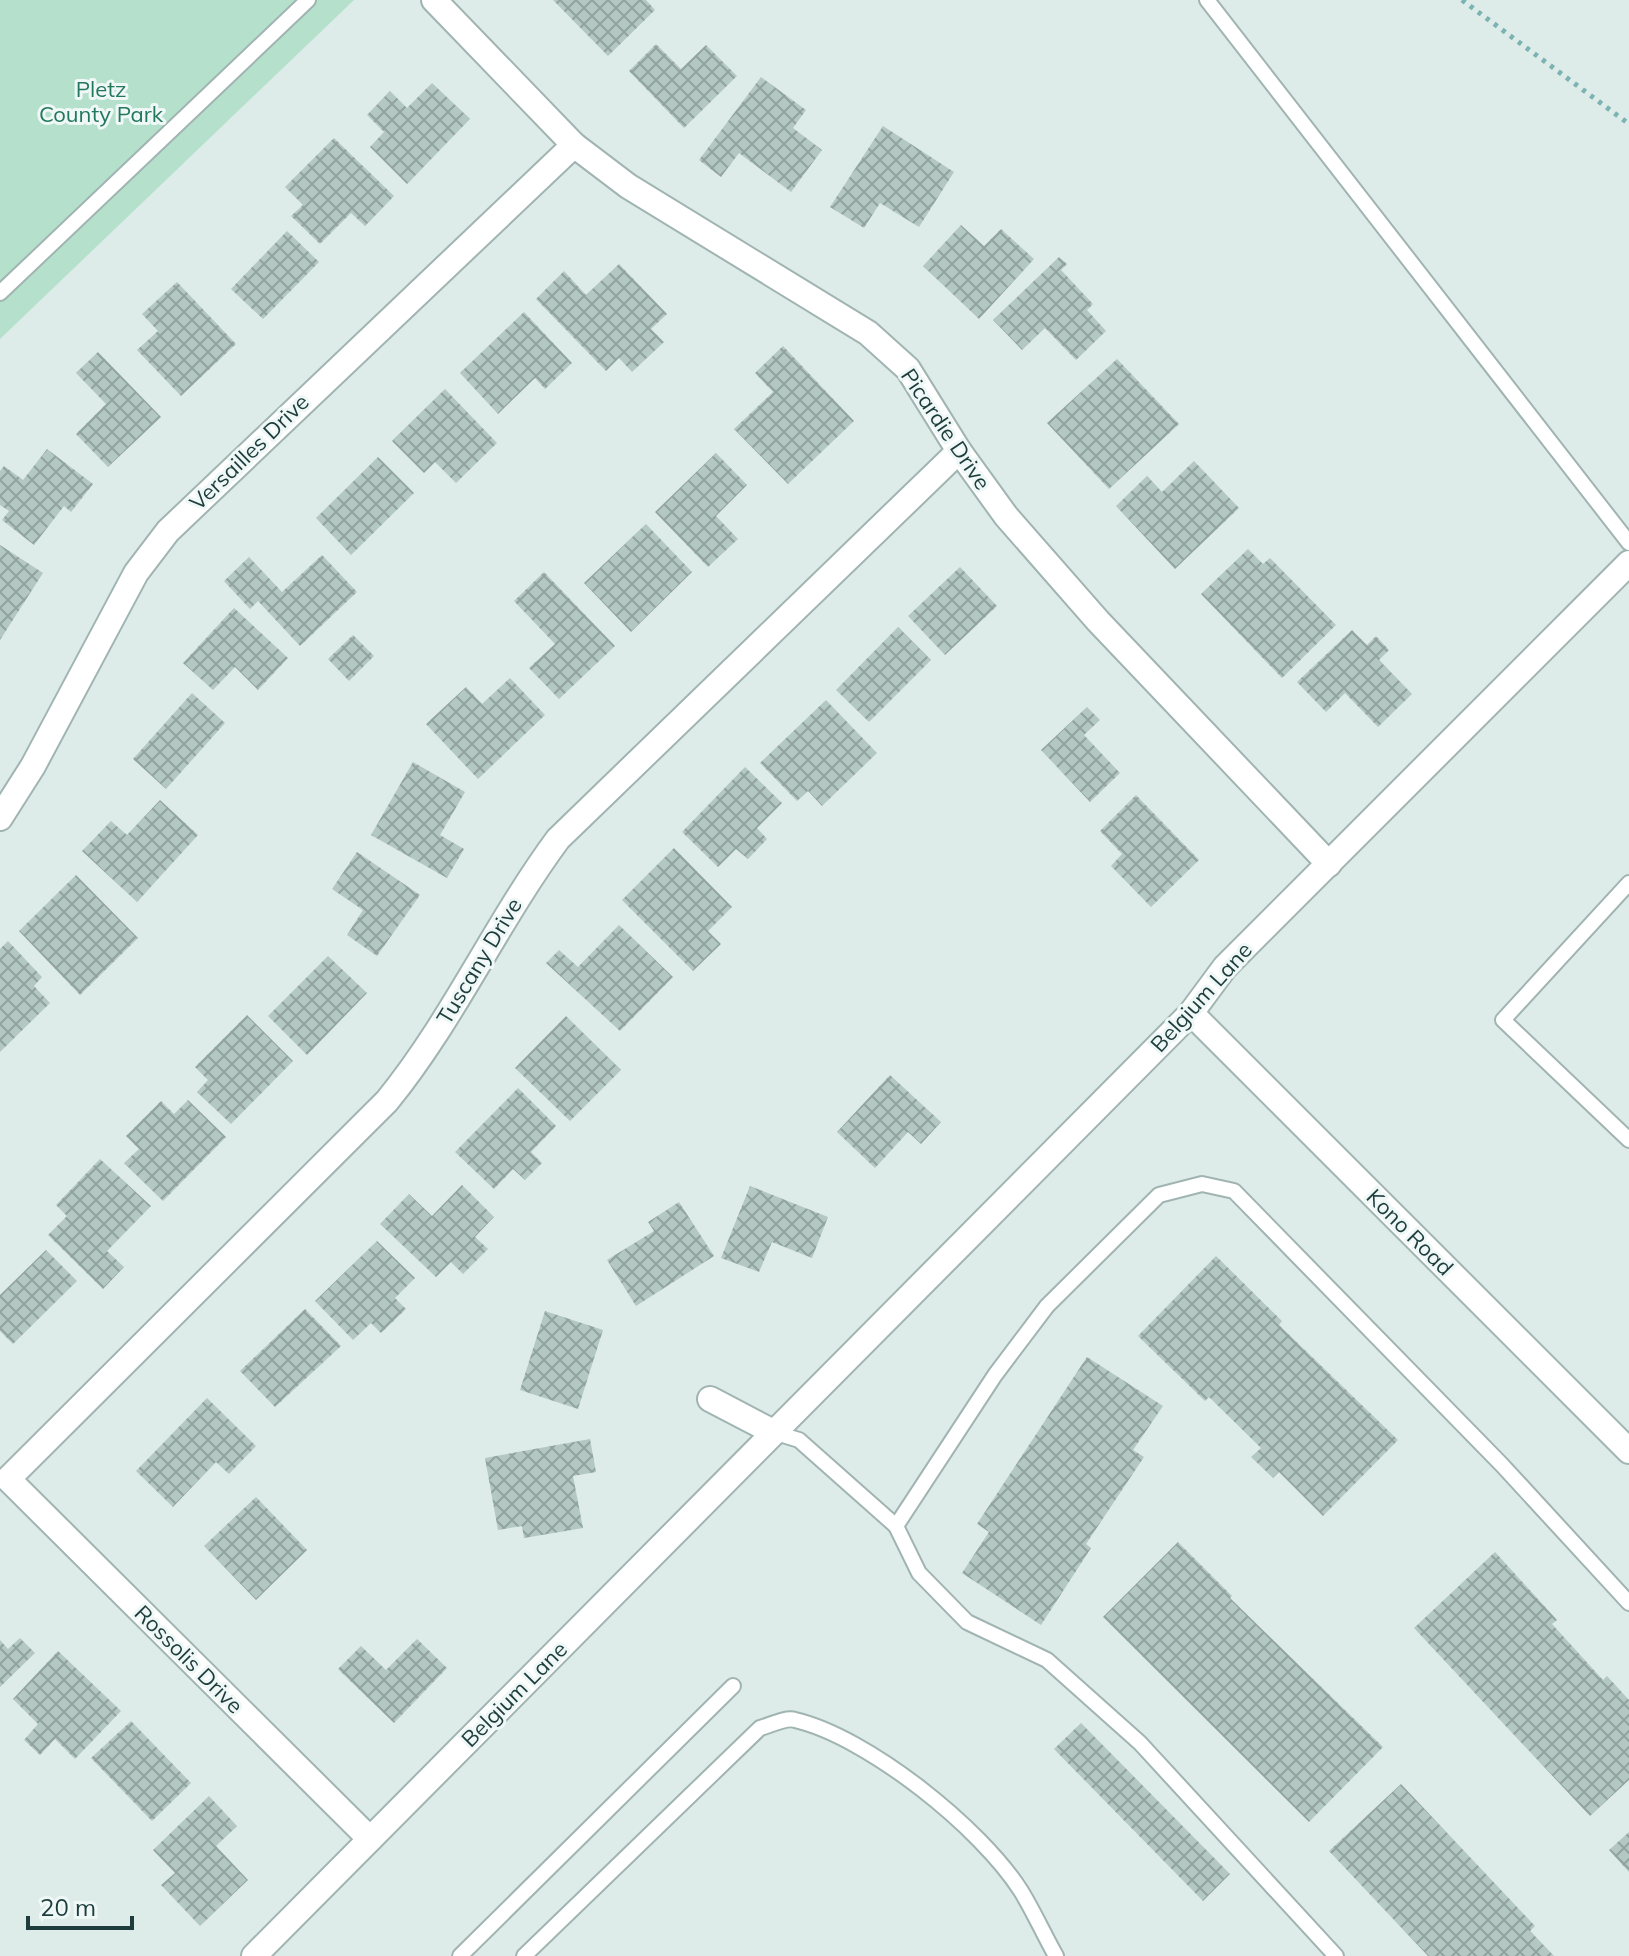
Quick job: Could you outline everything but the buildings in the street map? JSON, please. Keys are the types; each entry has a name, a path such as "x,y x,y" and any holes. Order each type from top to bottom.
{"street":[{"name":"Picardie Drive","path":"434,0 574,145 628,186 868,333 908,369 959,451 1006,516 1098,621 1329,864"},
{"name":"Versailles Drive","path":"0,818 33,766 136,573 168,531 574,145"},
{"name":"Tuscany Drive","path":"8,1479 387,1101 415,1066 532,875 558,839 959,451"},
{"name":"Belgium Lane","path":"254,1956 1191,1013 1225,967 1629,563"},
{"name":"Kono Road","path":"1191,1013 1629,1451"},
{"path":"710,1399 773,1432"},
{"name":"Rossolis Drive","path":"8,1479 370,1839"}],"lane":[{"path":"0,293 308,0"},
{"path":"1207,0 1629,543"},
{"path":"1629,883 1503,1020 1629,1140"},
{"path":"896,1526 995,1375 1047,1306 1159,1195 1202,1184 1234,1191 1502,1465 1629,1603"},
{"path":"773,1432 799,1440 896,1526 919,1573 967,1622 1047,1660 1140,1743 1336,1956"},
{"path":"460,1956 733,1686"},
{"path":"524,1956 760,1728 792,1719 837,1736 913,1782 975,1836 1020,1890 1056,1956"}],"path":[{"path":"1462,0 1629,124"}],"green space":[{"name":"Pletz County Park","path":"0,0 354,0 0,339"}]}
